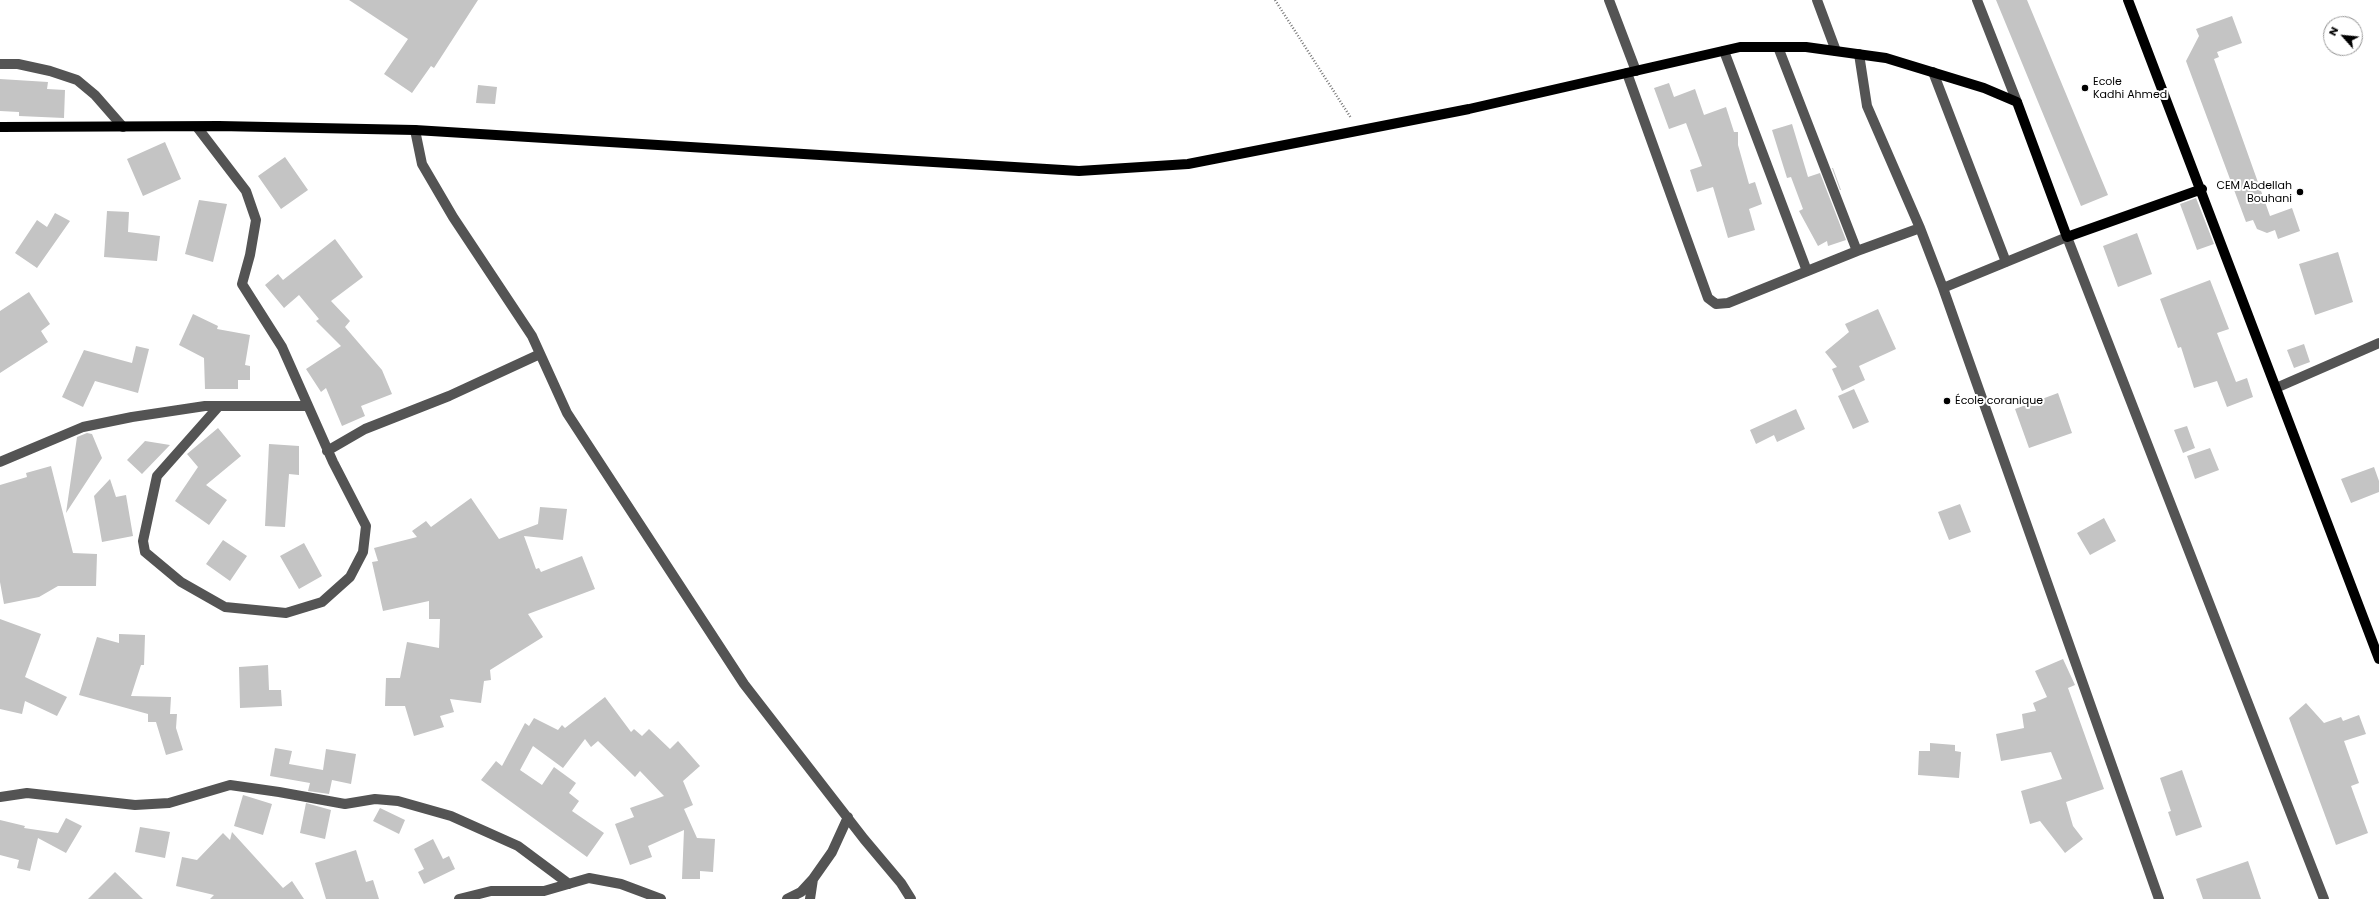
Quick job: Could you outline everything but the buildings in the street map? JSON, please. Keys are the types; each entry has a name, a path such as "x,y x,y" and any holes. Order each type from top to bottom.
{"main road":[{"path":"2128,0 2202,189 2379,659"},
{"path":"0,127 197,127 415,130 1079,171 1188,164 1469,109 1724,51 1740,48 1806,47 1886,58 1984,88 2017,102 2067,237 2202,189"}],"street":[{"path":"1609,0 1631,72 1708,298 1716,304 1728,302 1920,228"},
{"path":"1817,0 1836,51"},
{"path":"1977,0 2017,102"},
{"path":"1778,47 1857,251"},
{"path":"1724,51 1807,271"},
{"path":"1859,54 1867,106 1920,228 1943,288 2159,899"},
{"path":"0,64 18,64 50,71 77,80 95,95 123,127"},
{"path":"1933,72 2006,262"},
{"path":"197,127 246,191 256,220 250,255 242,284 282,347 327,450 366,526 363,552 350,577 322,602 286,613 225,607 175,577 145,552 143,541 157,476 219,406"},
{"path":"415,130 422,164 453,217 532,336 567,413 702,622 744,684 901,883 911,899"},
{"path":"1943,288 2067,237 2324,899"},
{"path":"2276,388 2379,343"},
{"path":"327,450 365,429 449,396 540,354"},
{"path":"0,462 83,427 132,416 219,406 307,406"},
{"path":"0,797 27,793 135,805 169,803 230,785 345,804 375,799 398,801 451,816 518,846 570,884"},
{"path":"787,899 801,892 813,879 832,852 848,817"},
{"path":"460,899 491,891 544,890 589,878 615,883 661,899"},
{"path":"810,899 813,879"}],"path":[{"path":"1276,0 1358,131"}],"place":[{"name":"Ecole Kadhi Ahmed","path":"2085,88"},
{"name":"CEM Abdellah Bouhani","path":"2300,192"},
{"name":"École coranique","path":"1947,401"}]}
